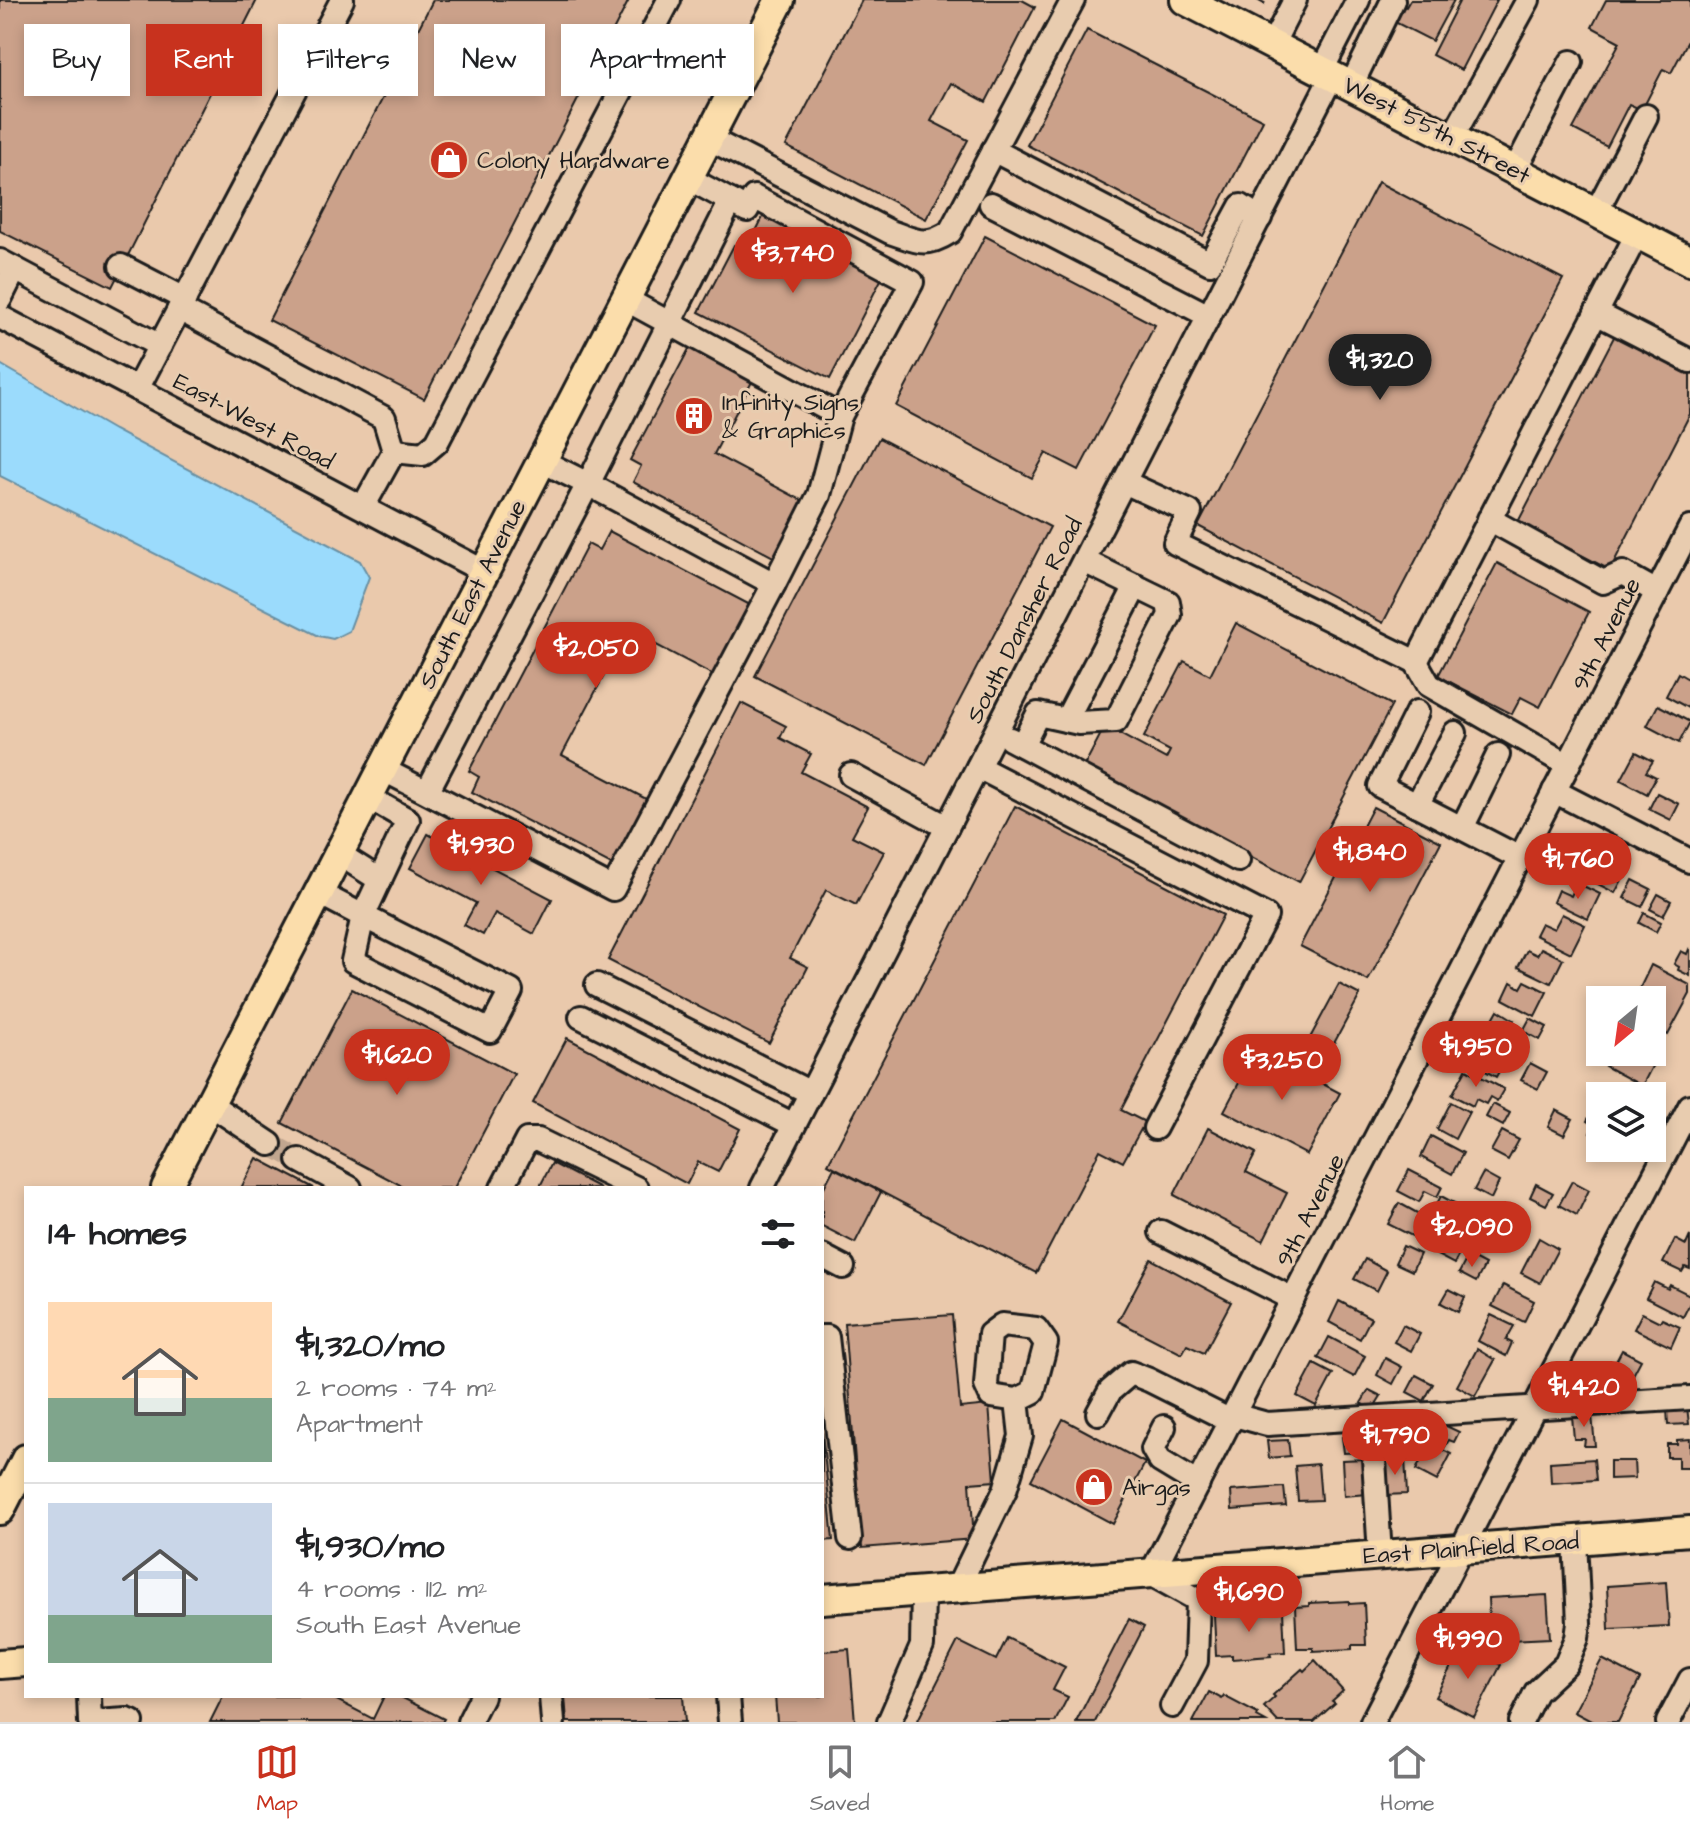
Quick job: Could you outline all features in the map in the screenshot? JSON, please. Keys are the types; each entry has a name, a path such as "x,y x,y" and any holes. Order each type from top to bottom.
{"main road":[{"name":"South East Avenue","path":"167,1186 780,0"},
{"name":"West 55th Street","path":"1185,0 1690,261"},
{"path":"0,1510 24,1463"},
{"name":"East Plainfield Road","path":"824,1599 1690,1531"},
{"path":"0,1664 24,1662"}],"street":[{"path":"137,389 342,0"},
{"path":"394,451 423,454 437,442 669,0"},
{"path":"708,138 890,232 922,243 934,242 950,232 1073,0"},
{"path":"1272,45 1295,0"},
{"path":"1335,77 1358,0"},
{"path":"1335,77 1393,0"},
{"path":"1452,138 1528,0"},
{"path":"1515,170 1571,62"},
{"name":"South Dansher Road","path":"763,1186 1209,316 1335,77"},
{"path":"1596,212 1646,116"},
{"path":"993,150 1210,263 1241,206 1260,218"},
{"path":"382,769 613,889 774,584 819,495 840,416 912,282 754,197 747,210 688,178"},
{"path":"427,792 731,201"},
{"path":"991,204 1209,316"},
{"path":"1416,662 1637,234"},
{"path":"0,299 7,265 160,346"},
{"path":"121,266 384,418 394,451 363,507"},
{"path":"625,299 840,416"},
{"path":"1596,313 1690,361"},
{"name":"East-West Road","path":"0,317 483,571"},
{"path":"542,461 774,584"},
{"path":"1124,482 1190,512 1175,543 1416,662 1429,685 1568,765"},
{"path":"1489,519 1603,582 1623,573 1657,592"},
{"name":"9th Avenue","path":"1151,1574 1690,528"},
{"path":"1022,745 1038,714 1079,723 1116,721 1170,615 1168,602 1084,561"},
{"path":"1066,720 1136,586"},
{"path":"1417,712 1380,786 1520,858"},
{"path":"996,731 1238,860"},
{"path":"1417,805 1455,733"},
{"path":"1462,828 1498,755"},
{"path":"978,767 1266,916 1155,1128"},
{"path":"851,775 947,827"},
{"path":"1554,791 1690,861"},
{"path":"319,893 363,916 511,991 490,1031 353,961 363,916 408,820 368,797"},
{"path":"339,854 380,880"},
{"path":"597,985 811,1093"},
{"path":"581,1017 794,1125"},
{"path":"210,1104 270,1144"},
{"path":"1372,1722 1690,1106"},
{"path":"503,1186 527,1140 538,1140 632,1186"},
{"path":"299,1160 346,1186"},
{"path":"1161,1232 1293,1299"},
{"path":"824,1257 843,1267"},
{"path":"824,1337 827,1337 850,1538"},
{"path":"1098,1413 1110,1391 1131,1373 1232,1418 1267,1424 1690,1398"},
{"path":"957,1589 1005,1490 1021,1436 1017,1400"},
{"path":"1164,1427 1153,1449 1160,1461 1198,1484"},
{"path":"1374,1459 1380,1555"},
{"path":"1521,1722 1536,1692 1566,1664 1577,1638 1575,1540"},
{"path":"1151,1574 1178,1595 1198,1600 1196,1661 1172,1706"},
{"path":"889,1722 922,1646 923,1591"},
{"path":"1668,1722 1690,1680"},
{"path":"89,1698 92,1722 132,1722"},
{"path":"469,1722 481,1698"},
{"path":"551,1698 553,1722"},
{"path":"728,1698 730,1722"}],"water":[{"path":"0,364 114,430 360,561 369,577 349,631 333,639 319,636 0,476"}],"building":[{"path":"0,0 257,0 245,24 146,24 146,96 208,96 112,287 0,231"},
{"name":"Colony Hardware","path":"433,0 629,0 617,24 561,24 561,96 580,96 424,399 269,320 384,96 418,96 418,29"},
{"path":"862,0 1022,0 1035,7 986,102 951,83 931,121 968,140 926,219 786,146"},
{"path":"1410,0 1454,0 1432,41 1387,18 1396,2 1406,7"},
{"path":"1460,0 1497,0 1461,70 1432,55"},
{"path":"1606,0 1690,0 1690,37 1671,73 1663,69 1642,110 1629,104 1607,147 1573,129 1620,42 1592,27"},
{"path":"1087,30 1263,120 1203,236 1027,145"},
{"path":"1378,182 1563,279 1383,623 1198,526"},
{"path":"765,213 884,274 830,379 699,312 734,245 746,251"},
{"path":"985,236 1155,325 1079,470 1046,453 1032,478 896,406"},
{"path":"1617,331 1690,369 1690,414 1610,570 1518,522"},
{"name":"Infinity Signs & Graphics","path":"691,345 754,378 714,454 807,503 777,559 633,482 641,466 630,460"},
{"path":"879,438 1050,527 926,765 755,676"},
{"path":"609,531 754,607 717,677 628,630 562,755 652,802 617,868 472,792 479,777 469,771 588,544 599,550"},
{"path":"1497,563 1589,612 1540,707 1521,697 1512,714 1438,676"},
{"path":"1236,623 1392,705 1299,882 1083,768 1105,726 1166,759 1170,751 1144,737 1184,661 1210,675"},
{"path":"1678,673 1690,680 1690,709 1666,696"},
{"path":"741,703 786,726 780,738 811,754 801,772 868,807 852,836 884,852 856,905 826,890 790,958 808,967 769,1043 608,960"},
{"path":"1658,705 1690,722 1679,743 1647,726"},
{"path":"1636,752 1653,761 1646,772 1656,777 1647,794 1621,780"},
{"path":"1657,793 1679,804 1671,820 1649,809"},
{"path":"1015,806 1223,915 1121,1110 1145,1122 1123,1162 1100,1150 1036,1273 828,1164"},
{"path":"1373,807 1441,842 1368,981 1300,946"},
{"path":"428,834 552,899 534,934 495,913 483,935 464,925 476,903 410,868"},
{"path":"1581,847 1618,867 1613,876 1622,880 1615,893 1569,869"},
{"path":"1633,880 1651,889 1642,907 1624,898"},
{"path":"1577,883 1600,894 1588,919 1553,902 1558,890 1571,896"},
{"path":"1658,894 1671,901 1663,916 1650,909"},
{"path":"1644,913 1661,922 1656,932 1639,923"},
{"path":"1562,914 1585,925 1571,953 1535,935 1541,923 1554,929"},
{"path":"1541,948 1563,959 1551,983 1518,967 1527,950 1537,955"},
{"path":"1689,949 1690,976 1674,964 1681,951 1687,954"},
{"path":"1651,965 1690,985 1690,994 1668,1035 1666,986 1641,986"},
{"path":"1525,981 1547,992 1535,1016 1503,999 1511,982 1521,988"},
{"path":"1339,984 1360,995 1325,1060 1304,1049"},
{"path":"352,989 514,1074 455,1186 402,1186 282,1123"},
{"path":"1498,1010 1514,1020 1502,1042 1485,1033"},
{"path":"1530,1018 1547,1027 1540,1040 1523,1031"},
{"path":"567,1038 740,1129 718,1172 698,1162 687,1184 533,1103"},
{"path":"1477,1041 1507,1057 1496,1077 1467,1061"},
{"path":"1257,1049 1340,1093 1307,1155 1224,1111"},
{"path":"1530,1063 1547,1072 1538,1089 1521,1080"},
{"path":"1605,1066 1652,1066 1644,1082 1635,1082"},
{"path":"1466,1069 1504,1089 1497,1101 1490,1097 1486,1104 1476,1099 1473,1106 1452,1095"},
{"path":"1451,1102 1469,1112 1455,1139 1437,1129"},
{"path":"1493,1104 1510,1113 1503,1126 1486,1117"},
{"path":"1556,1110 1573,1119 1564,1135 1548,1127"},
{"path":"1208,1128 1256,1153 1246,1172 1287,1193 1263,1241 1174,1195"},
{"path":"1502,1131 1519,1140 1508,1160 1491,1151"},
{"path":"1431,1136 1463,1153 1452,1174 1421,1157"},
{"path":"257,1158 310,1186 242,1186"},
{"path":"552,1163 596,1186 540,1186"},
{"path":"834,1168 881,1192 855,1243 824,1227 824,1187"},
{"path":"1409,1170 1442,1187 1437,1197 1425,1191 1419,1202 1398,1191"},
{"path":"1483,1173 1499,1182 1491,1199 1474,1190"},
{"path":"1572,1181 1589,1190 1577,1215 1559,1205"},
{"path":"1536,1184 1553,1193 1546,1205 1530,1197"},
{"path":"1441,1196 1458,1205 1449,1222 1432,1213"},
{"path":"1399,1203 1430,1220 1420,1240 1388,1224"},
{"path":"1690,1236 1690,1269 1685,1267 1682,1272 1663,1263 1675,1239 1686,1245"},
{"path":"1446,1238 1463,1247 1454,1264 1437,1255"},
{"path":"1539,1238 1558,1249 1540,1283 1521,1273"},
{"path":"1403,1246 1420,1254 1412,1271 1395,1263"},
{"path":"1468,1256 1485,1265 1476,1282 1459,1273"},
{"path":"1151,1259 1231,1302 1204,1353 1187,1345 1182,1354 1118,1321"},
{"path":"1365,1259 1387,1271 1377,1291 1354,1279"},
{"path":"1654,1282 1668,1289 1670,1285 1690,1295 1690,1303 1683,1317 1646,1298"},
{"path":"1503,1285 1534,1301 1524,1322 1492,1306"},
{"path":"1449,1289 1465,1297 1458,1312 1441,1303"},
{"path":"1339,1301 1371,1318 1360,1339 1329,1322"},
{"path":"1642,1313 1680,1327 1671,1347 1634,1329"},
{"path":"952,1315 960,1408 989,1405 995,1481 970,1483 974,1539 862,1548 844,1323"},
{"path":"1491,1315 1514,1326 1506,1340 1512,1343 1506,1356 1478,1341"},
{"path":"1403,1325 1420,1334 1411,1351 1394,1342"},
{"path":"1329,1337 1365,1356 1354,1377 1318,1358"},
{"path":"1477,1349 1495,1360 1475,1396 1457,1386"},
{"path":"1622,1350 1641,1360 1624,1392 1605,1382"},
{"path":"1385,1358 1402,1367 1393,1384 1377,1375"},
{"path":"1314,1364 1333,1374 1316,1406 1297,1396"},
{"path":"1416,1375 1433,1384 1424,1401 1407,1392"},
{"path":"1369,1390 1381,1396 1373,1409 1361,1403"},
{"path":"1687,1407 1689,1424 1668,1425 1667,1409"},
{"path":"1592,1415 1595,1446 1584,1446 1585,1439 1574,1439 1572,1416"},
{"path":"1063,1419 1145,1463 1113,1524 1031,1480"},
{"path":"1444,1425 1459,1432 1454,1442 1449,1440 1443,1450 1451,1454 1437,1481 1416,1470 1430,1442 1434,1445"},
{"path":"1393,1431 1394,1448 1374,1449 1372,1433"},
{"path":"1363,1435 1364,1452 1344,1453 1342,1437"},
{"path":"1690,1439 1690,1468 1678,1468 1678,1457 1667,1457 1667,1444"},
{"path":"1288,1440 1290,1456 1269,1458 1267,1441"},
{"path":"824,1452 833,1540 824,1541"},
{"path":"1405,1458 1407,1494 1384,1495 1382,1460"},
{"path":"1365,1459 1367,1494 1344,1496 1342,1460"},
{"path":"1594,1459 1596,1480 1551,1483 1550,1462"},
{"path":"1610,1461 1634,1461 1635,1478 1610,1479"},
{"path":"1318,1464 1321,1500 1298,1501 1295,1466"},
{"path":"1284,1487 1286,1506 1232,1510 1231,1491"},
{"path":"1666,1582 1669,1626 1609,1629 1607,1586"},
{"path":"1547,1595 1550,1638 1490,1641 1488,1598"},
{"path":"1349,1601 1349,1604 1364,1603 1366,1645 1313,1651 1313,1648 1297,1648 1295,1607 1309,1606 1309,1603"},
{"path":"1268,1609 1268,1612 1283,1611 1285,1652 1232,1659 1232,1655 1216,1656 1214,1615 1228,1614 1228,1611"},
{"path":"1129,1619 1144,1627 1095,1722 1076,1722"},
{"path":"1007,1638 1065,1667 1053,1690 1068,1697 1055,1722 917,1722 958,1641 996,1660"},
{"path":"1463,1644 1501,1665 1474,1717 1435,1697"},
{"path":"849,1649 855,1722 777,1722 775,1698 824,1698 824,1651"},
{"path":"1602,1659 1640,1679 1618,1722 1593,1722 1574,1712"},
{"path":"1315,1660 1343,1691 1314,1722 1278,1722 1264,1707 1275,1697 1273,1695"},
{"path":"1209,1692 1222,1699 1224,1696 1258,1714 1257,1717 1266,1722 1193,1722"},
{"path":"222,1698 333,1698 373,1719 383,1698 403,1698 444,1719 442,1722 210,1722"},
{"path":"565,1698 683,1698 685,1722 567,1722"}],"tunnel":[{"path":"270,1144 299,1160"}],"place":[{"name":"Colony Hardware","path":"449,160"},
{"name":"Infinity Signs & Graphics","path":"694,416"},
{"name":"Airgas","path":"1094,1487"}]}
